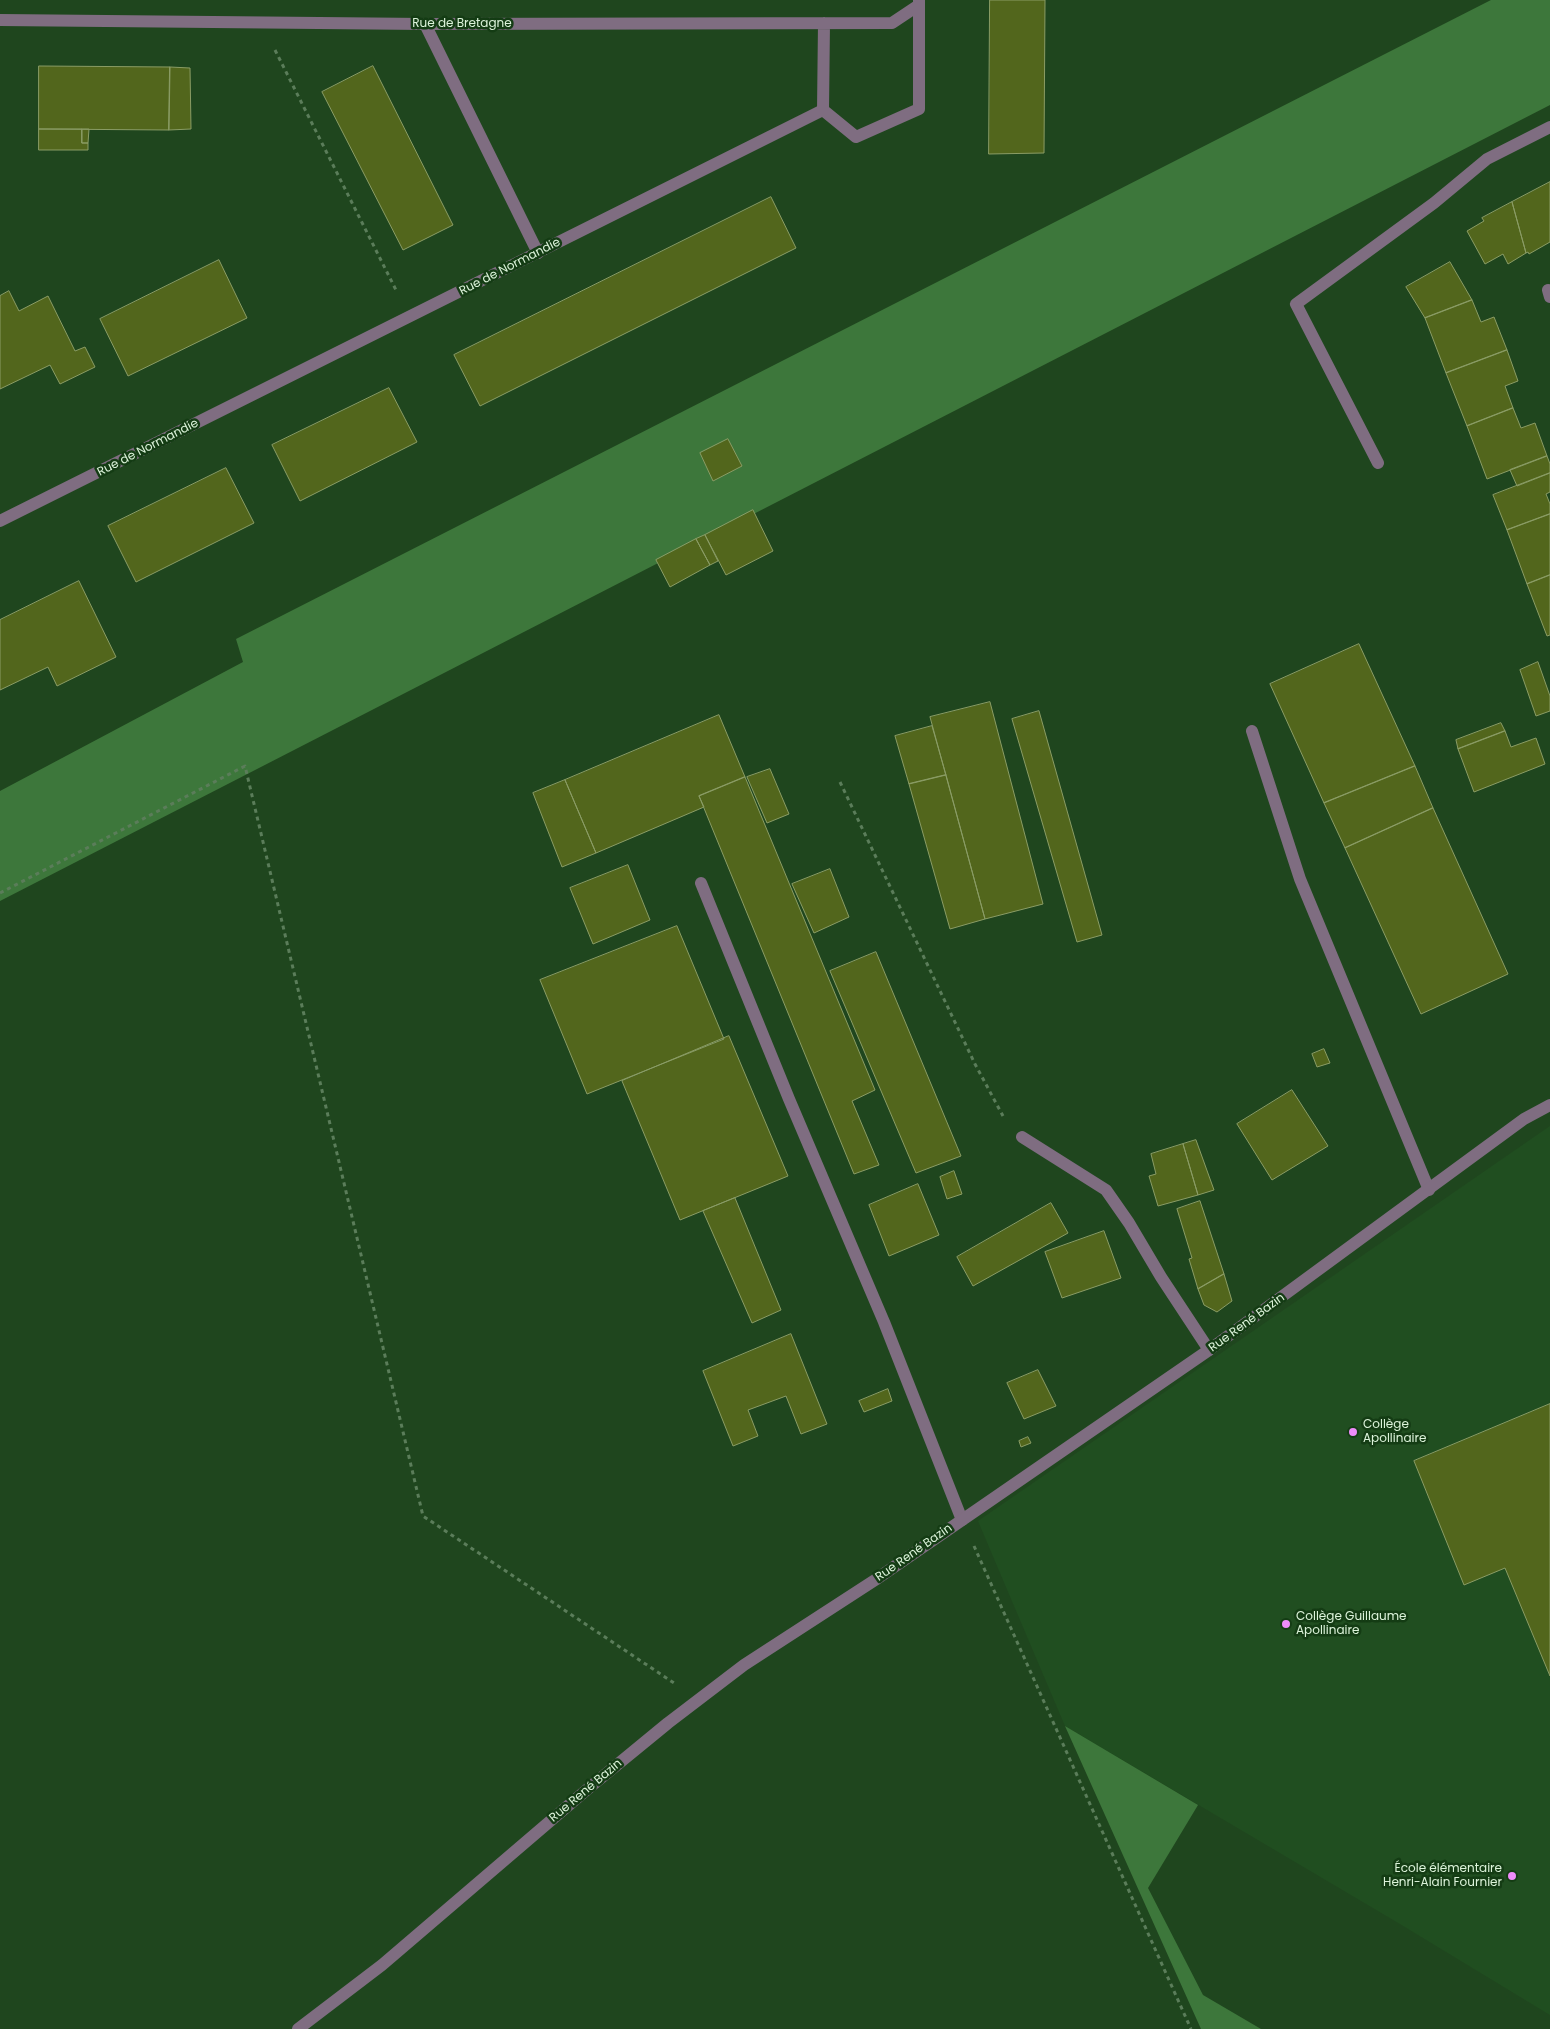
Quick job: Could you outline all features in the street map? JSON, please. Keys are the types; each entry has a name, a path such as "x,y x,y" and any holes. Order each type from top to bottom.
{"street":[{"name":"Rue de Bretagne","path":"0,20 425,24 892,23 919,3"},
{"path":"824,23 823,110 856,137 919,109 919,3"},
{"path":"425,24 538,253"},
{"name":"Rue de Normandie","path":"0,522 823,110"},
{"path":"1378,464 1296,304 1434,203 1488,159 1550,127"},
{"path":"1252,731 1300,879 1429,1190"},
{"path":"702,883 789,1099 884,1322 962,1520"},
{"name":"Rue René Bazin","path":"298,2029 382,1965 597,1781 744,1665 875,1580 1209,1350 1524,1119 1550,1105"},
{"path":"1022,1137 1106,1190 1209,1350"}],"path":[{"path":"261,22 410,317"},
{"path":"0,893 246,766 423,1516 671,1681 700,1698"},
{"path":"840,782 975,1064 1006,1121 1022,1137"},
{"path":"962,1520 1191,2029"}],"shaded area":[{"path":"1491,0 1550,0 1550,105 0,901 0,791 243,662 236,639"},
{"name":"Collège Guillaume Apollinaire","path":"1550,1126 1550,2015 1065,1726 978,1521"},
{"path":"1065,1726 1198,1805 1148,1888 1203,1995 1261,2029 1201,2029"}],"building":[{"path":"990,0 1045,0 1044,153 989,154"},
{"path":"39,66 170,67 169,130 39,129"},
{"path":"373,66 453,225 403,250 322,92"},
{"path":"170,67 190,68 191,129 169,130"},
{"path":"39,129 82,129 82,143 88,143 88,150 39,150"},
{"path":"82,129 89,129 88,143 82,143"},
{"path":"1550,182 1550,242 1529,254 1528,252 1526,253 1512,202"},
{"path":"771,197 796,248 480,406 454,355"},
{"path":"1512,202 1526,253 1508,264 1503,254 1485,264 1467,231 1484,221 1482,218"},
{"path":"219,260 247,318 128,376 100,319"},
{"path":"1450,262 1472,300 1425,318 1406,287"},
{"path":"9,291 19,311 48,296 75,351 85,347 95,367 60,384 50,365 0,389 0,296"},
{"path":"1472,300 1481,322 1494,317 1507,350 1446,373 1425,318"},
{"path":"1507,350 1518,381 1505,386 1513,408 1467,426 1446,373"},
{"path":"389,388 417,442 300,501 272,445"},
{"path":"1513,408 1521,428 1535,423 1547,456 1487,479 1467,426"},
{"path":"728,439 742,466 713,481 700,453"},
{"path":"1547,456 1550,464 1550,473 1517,486 1510,470"},
{"path":"226,468 254,523 136,582 108,526"},
{"path":"1550,473 1550,492 1546,494 1550,504 1550,514 1507,530 1493,495"},
{"path":"753,510 773,551 726,575 705,535"},
{"path":"1550,514 1550,575 1527,584 1507,530"},
{"path":"705,535 718,561 710,565 696,539"},
{"path":"696,539 710,565 670,587 656,560"},
{"path":"1550,575 1550,635 1547,636 1527,584"},
{"path":"79,581 116,657 57,686 48,667 0,690 0,620"},
{"path":"1359,644 1415,766 1324,803 1270,684"},
{"path":"1538,662 1550,696 1550,711 1536,716 1520,670"},
{"path":"990,702 1043,904 985,919 930,717"},
{"path":"1039,711 1102,935 1077,942 1012,719"},
{"path":"719,715 745,777 699,796 704,807 596,853 565,780"},
{"path":"1501,723 1505,731 1458,749 1456,740"},
{"path":"932,726 946,775 909,784 895,736"},
{"path":"1505,731 1511,747 1536,738 1545,764 1474,792 1458,749"},
{"path":"1415,766 1433,808 1345,848 1324,803"},
{"path":"770,769 789,814 767,823 747,777"},
{"path":"946,775 985,919 950,929 909,784"},
{"path":"745,777 875,1090 852,1101 879,1165 854,1174 699,796"},
{"path":"565,780 596,853 562,867 533,793"},
{"path":"1433,808 1508,974 1421,1014 1345,848"},
{"path":"628,865 650,920 593,944 570,888"},
{"path":"830,869 849,917 814,933 792,884"},
{"path":"677,926 724,1039 587,1094 540,980"},
{"path":"876,952 961,1156 916,1173 830,971"},
{"path":"729,1036 788,1176 680,1220 622,1081"},
{"path":"1324,1049 1330,1063 1317,1067 1312,1054"},
{"path":"1292,1090 1328,1146 1272,1180 1237,1124"},
{"path":"1196,1140 1214,1190 1198,1195 1183,1144"},
{"path":"1183,1144 1198,1195 1158,1206 1149,1176 1156,1174 1151,1154"},
{"path":"954,1171 962,1194 947,1199 940,1177"},
{"path":"918,1184 939,1235 889,1256 869,1205"},
{"path":"735,1198 781,1310 752,1323 703,1211"},
{"path":"1200,1201 1224,1274 1198,1289 1189,1259 1192,1258 1177,1209"},
{"path":"1051,1203 1068,1233 973,1286 957,1257"},
{"path":"1104,1231 1121,1278 1062,1298 1045,1252"},
{"path":"1224,1274 1232,1301 1217,1312 1204,1305 1198,1289"},
{"path":"791,1334 827,1424 801,1434 786,1396 748,1410 758,1436 733,1446 703,1371"},
{"path":"1038,1370 1056,1406 1024,1419 1007,1383"},
{"path":"888,1389 892,1401 864,1412 859,1401"},
{"path":"1550,1404 1550,1676 1505,1568 1464,1585 1414,1461"},
{"path":"1028,1437 1031,1443 1021,1447 1019,1441"}],"place":[{"name":"Collège Apollinaire","path":"1353,1432"},
{"name":"Collège Guillaume Apollinaire","path":"1286,1624"},
{"name":"École élémentaire Henri-Alain Fournier","path":"1512,1876"}]}
